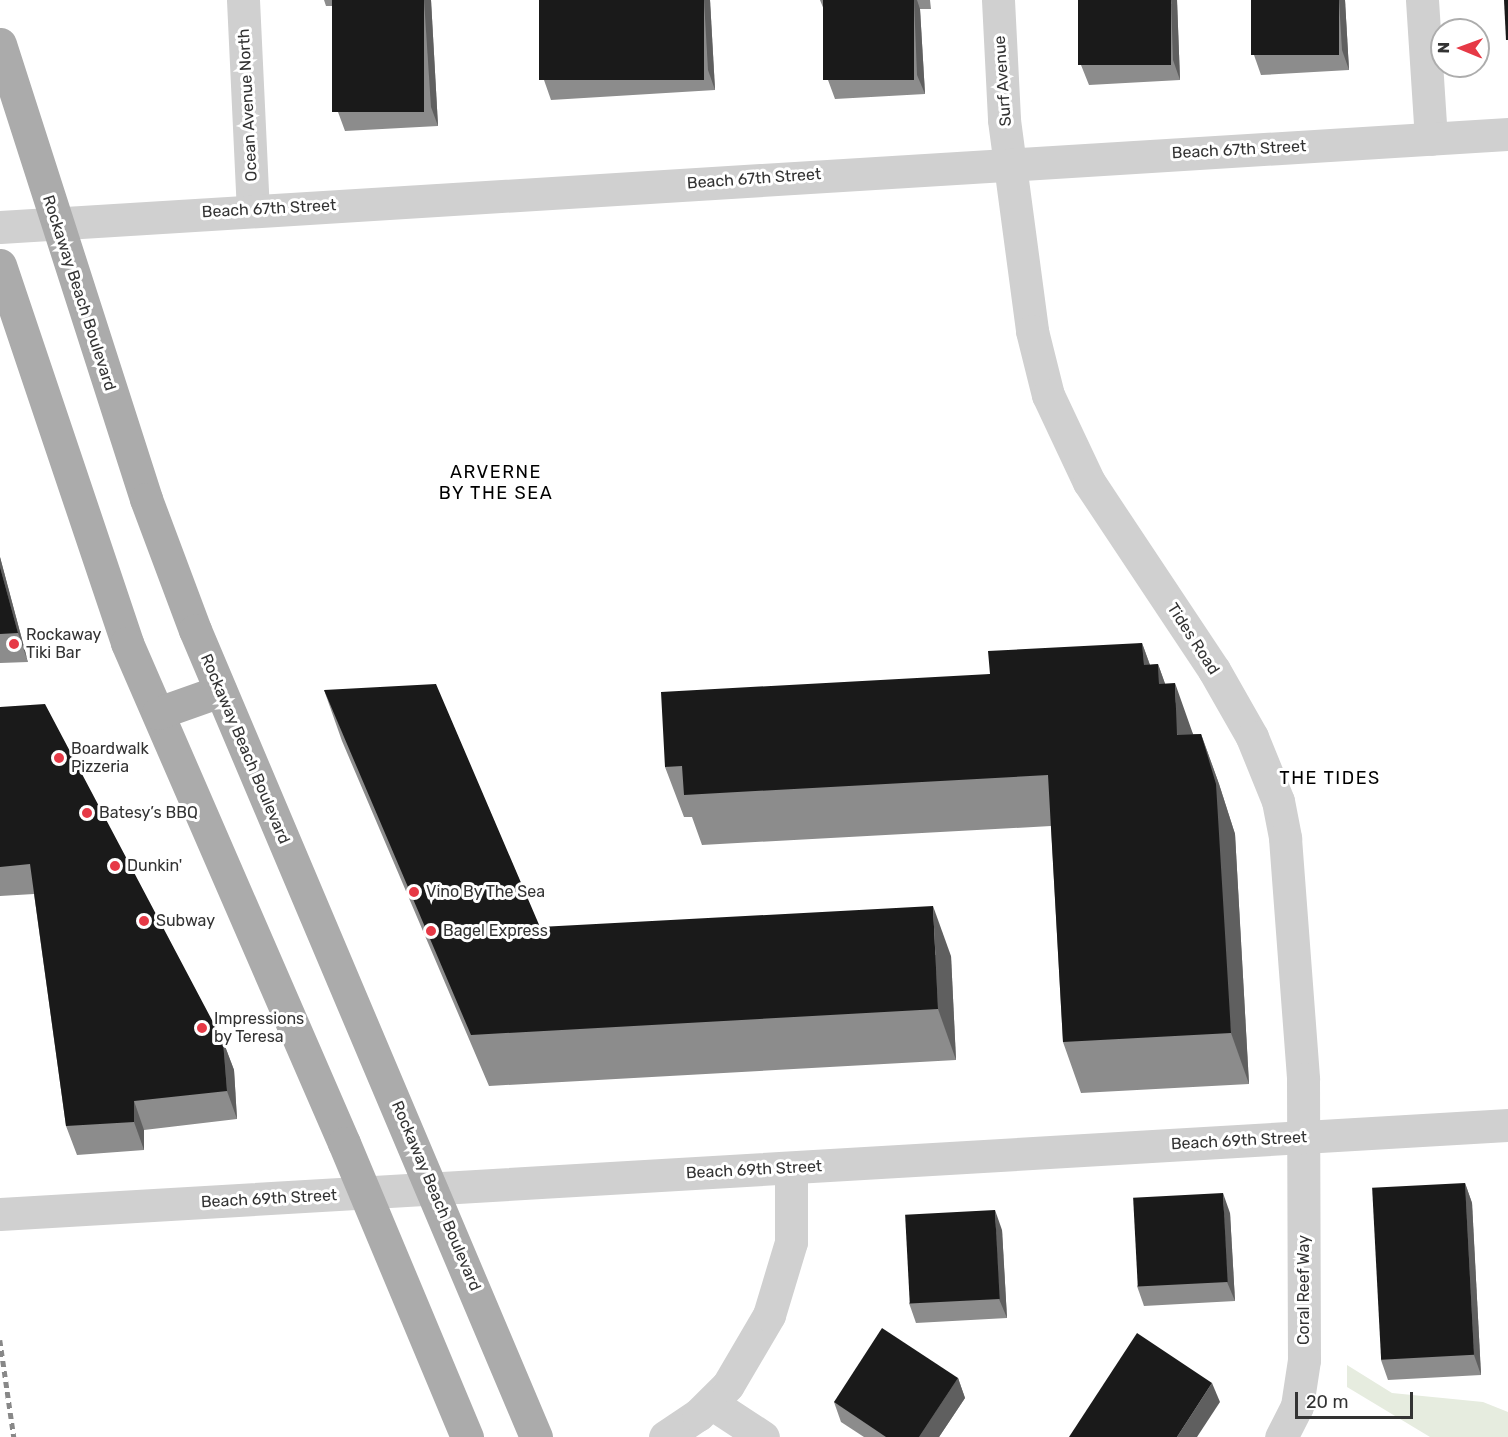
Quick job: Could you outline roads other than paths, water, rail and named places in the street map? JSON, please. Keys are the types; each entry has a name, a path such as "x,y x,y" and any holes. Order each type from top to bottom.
{"main road":[{"name":"Rockaway Beach Boulevard","path":"0,44 55,224 150,510 220,691 434,1190 536,1437"},
{"path":"0,265 96,557 158,713 365,1193 467,1437"},
{"path":"158,713 220,691"}],"street":[{"name":"Ocean Avenue North","path":"243,0 253,210"},
{"name":"Surf Avenue","path":"998,0 1003,113 1010,162"},
{"path":"1422,0 1431,139"},
{"name":"Beach 67th Street","path":"0,227 1010,162 1508,134"},
{"name":"Tides Road","path":"1010,162 1032,331 1060,424 1089,482 1234,705 1262,758 1278,801 1293,905 1303,1137"},
{"name":"Beach 69th Street","path":"0,1214 1508,1125"},
{"name":"Coral Reef Way","path":"1281,1437 1297,1406 1304,1375 1303,1137"},
{"path":"665,1437 711,1404 745,1361 778,1293 791,1242 791,1168"},
{"path":"711,1404 763,1437"}],"railway":[{"path":"0,1340 14,1437"}],"place":[{"name":"Rockaway Tiki Bar","path":"14,644"},
{"name":"Boardwalk Pizzeria","path":"59,758"},
{"name":"Batesy’s BBQ","path":"87,813"},
{"name":"Dunkin'","path":"115,866"},
{"name":"Vino By The Sea","path":"414,892"},
{"name":"Subway","path":"144,921"},
{"name":"Bagel Express","path":"431,931"},
{"name":"Impressions by Teresa","path":"202,1028"}],"district":[{"name":"ARVERNE BY THE SEA","path":"496,483"},
{"name":"THE TIDES","path":"1330,778"}]}
